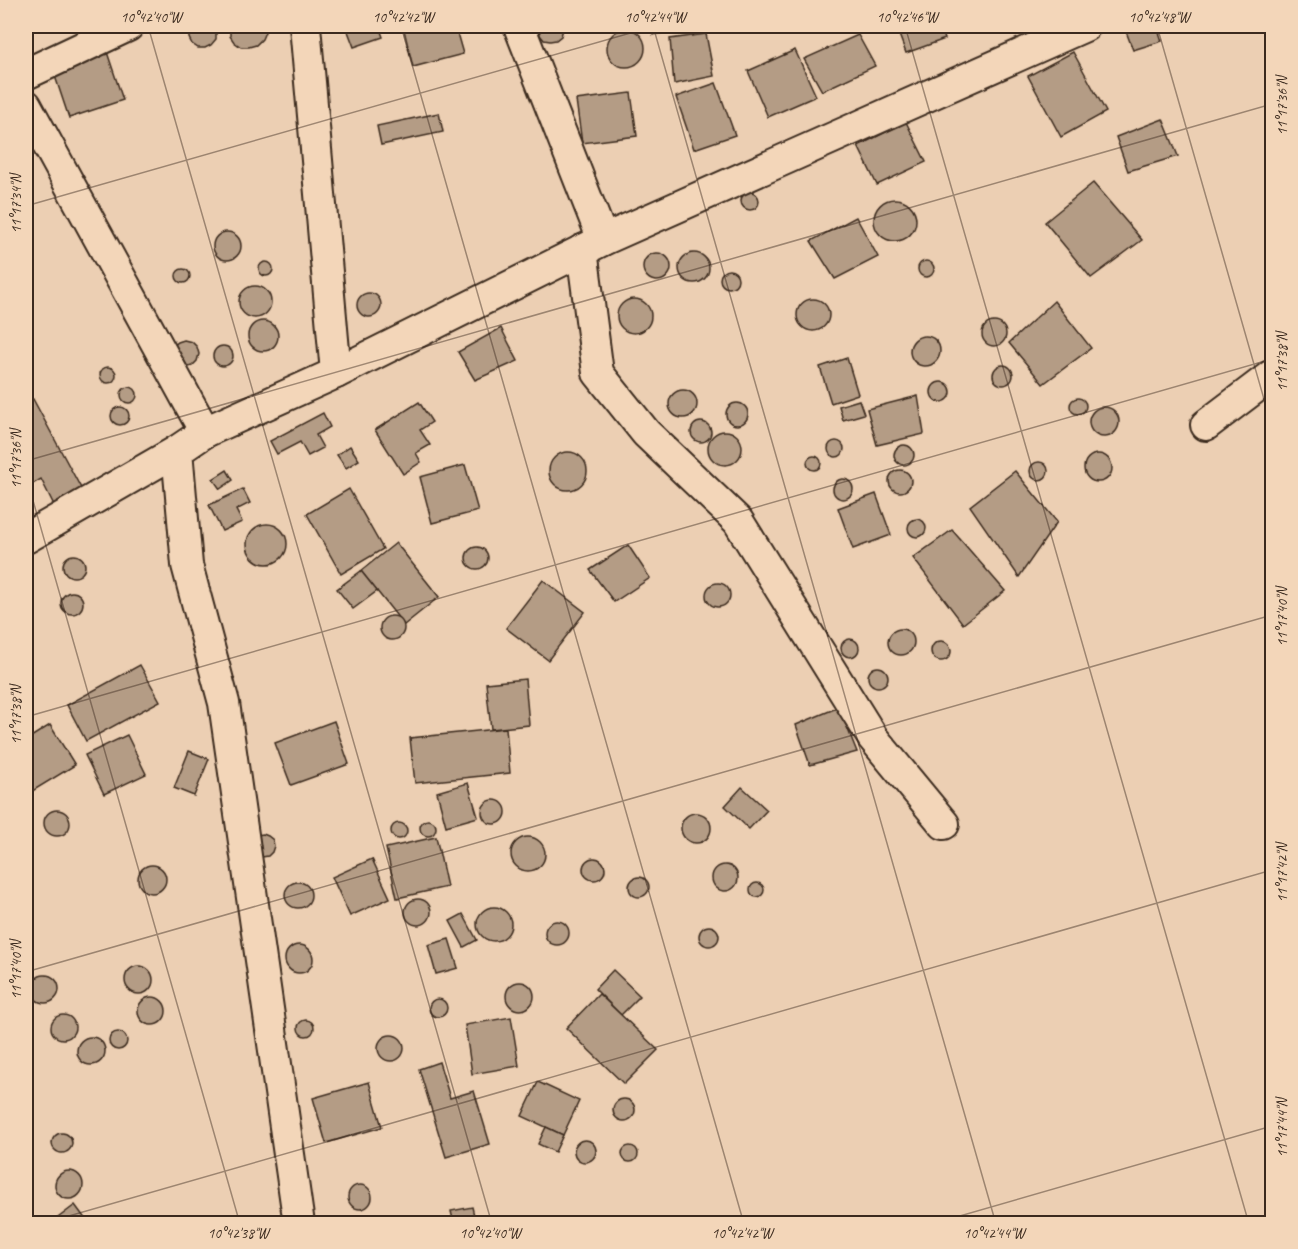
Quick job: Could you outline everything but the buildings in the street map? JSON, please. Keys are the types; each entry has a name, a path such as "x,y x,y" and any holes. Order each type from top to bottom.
{"street":[{"path":"26,74 128,26"},
{"path":"305,26 336,373"},
{"path":"519,26 592,245 598,373 646,432 738,521 873,738 944,824"},
{"path":"26,538 177,451 205,432 336,373 592,245 1085,26"},
{"path":"26,105 205,432"},
{"path":"1206,425 1272,375"},
{"path":"177,451 187,566 224,702 299,1224"}]}
